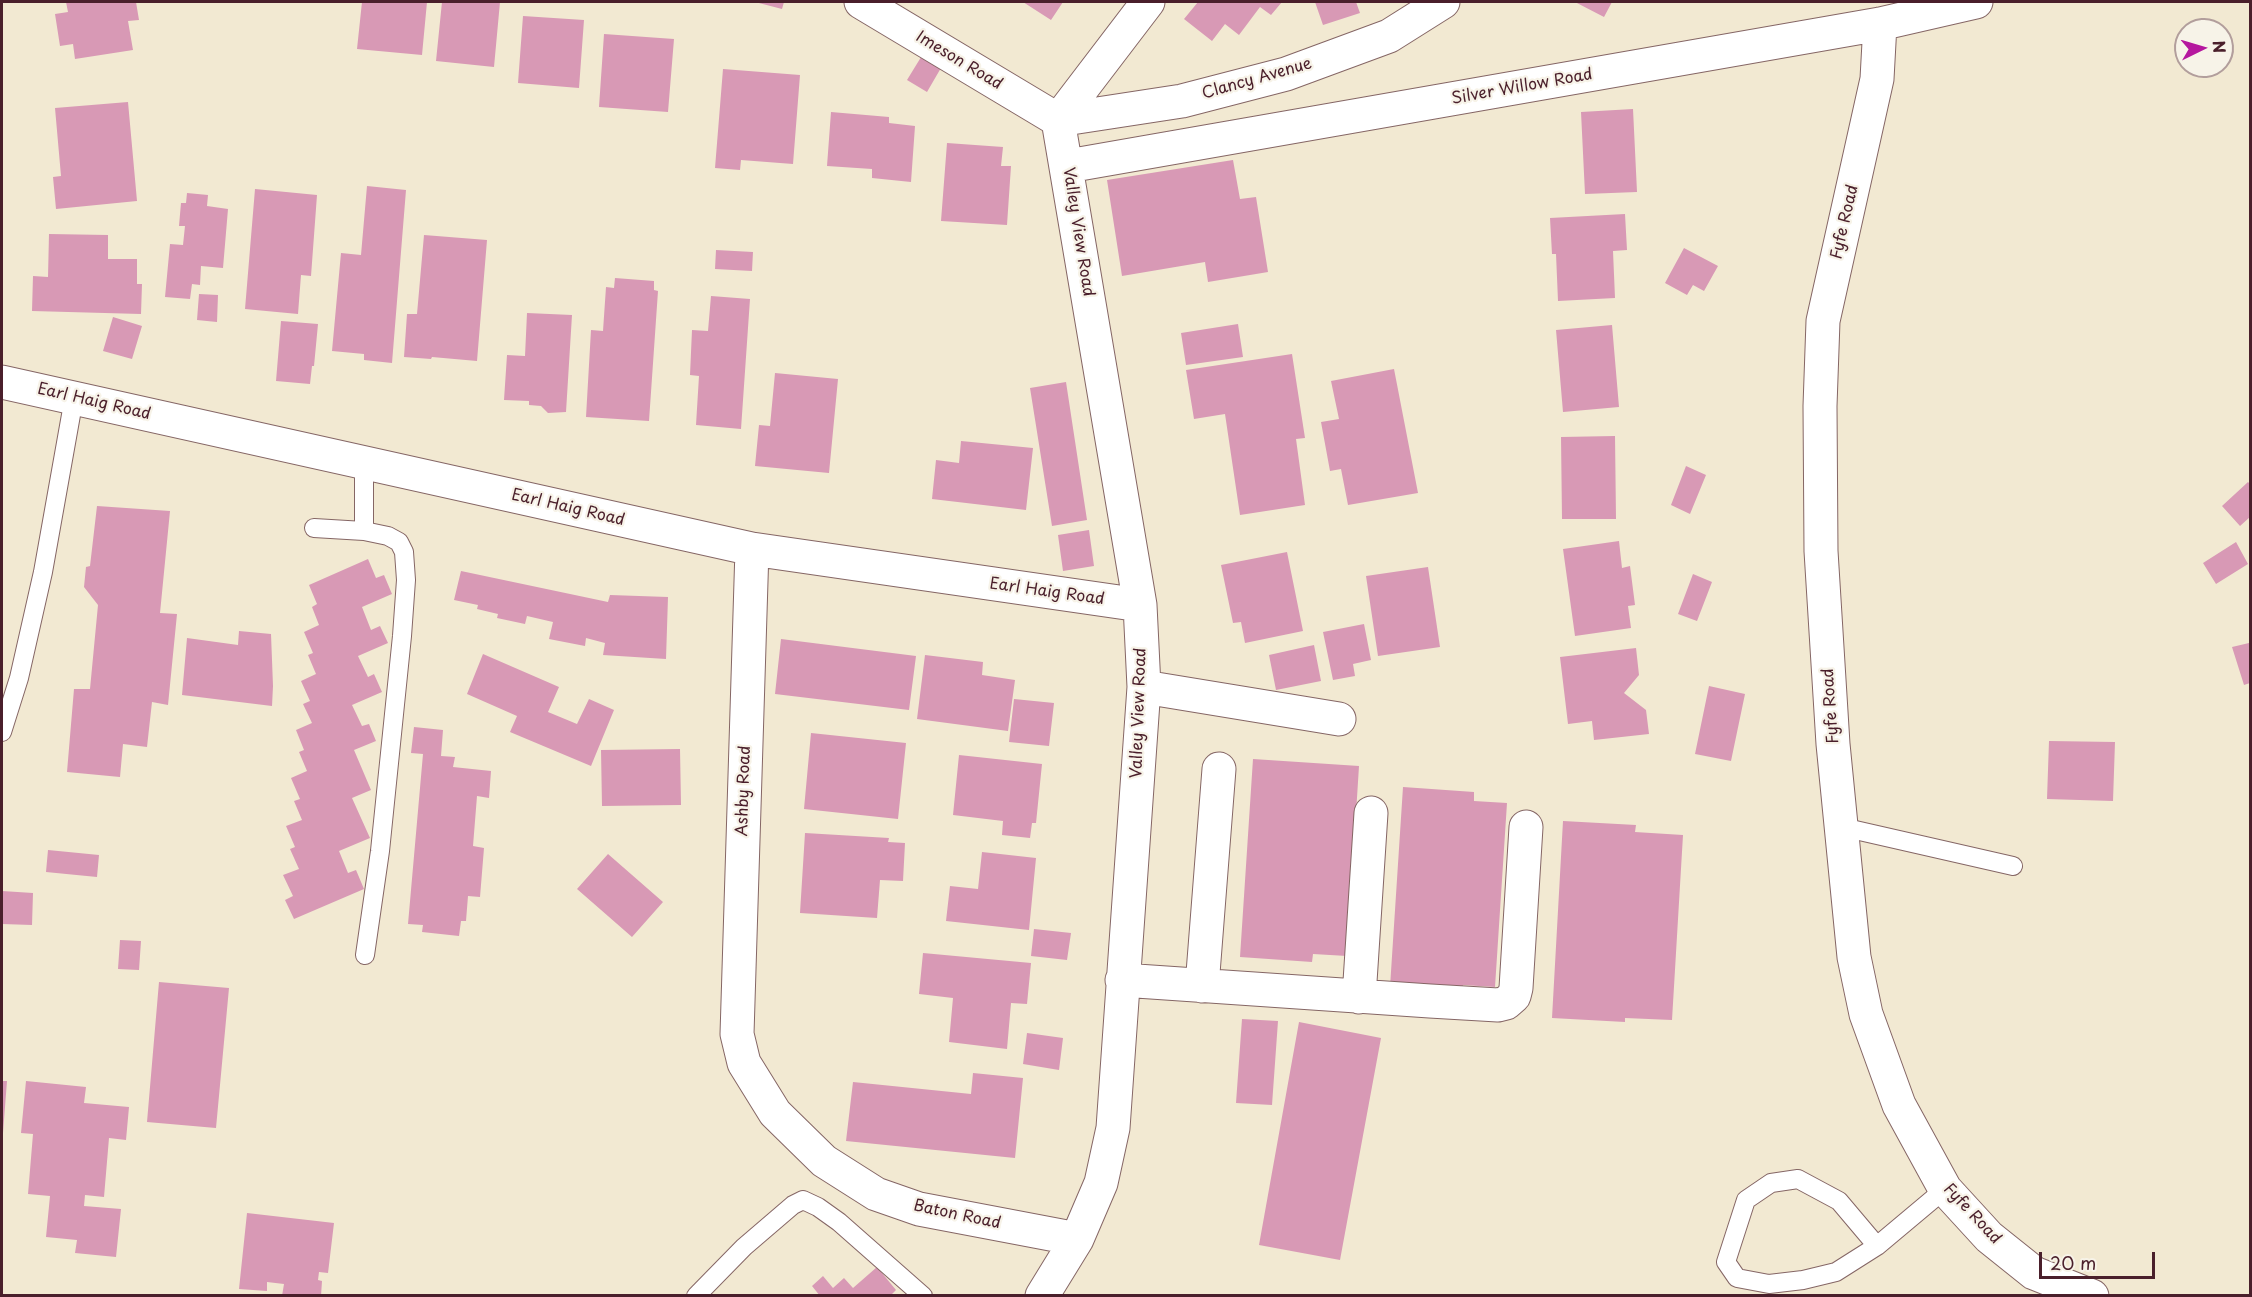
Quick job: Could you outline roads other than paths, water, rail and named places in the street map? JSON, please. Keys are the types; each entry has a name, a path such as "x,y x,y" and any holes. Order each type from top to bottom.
{"street":[{"name":"Imeson Road","path":"861,2 1058,120"},
{"path":"1058,120 1148,2"},
{"name":"Clancy Avenue","path":"1058,120 1182,100 1286,74 1389,36 1443,2"},
{"name":"Silver Willow Road","path":"1068,166 1880,24 1976,2"},
{"name":"Fyfe Road","path":"1880,24 1877,79 1867,133 1844,221 1823,321 1820,406 1821,551 1833,744 1854,957 1866,1014 1899,1105 1945,1189 1989,1236 2034,1273 2092,1296"},
{"name":"Valley View Road","path":"1042,1296 1077,1239 1101,1183 1113,1128 1144,687 1140,605 1068,166 1058,120"},
{"name":"Earl Haig Road","path":"2,382 752,549 1140,605"},
{"name":"Ashby Road","path":"737,1034 752,549"},
{"path":"1144,687 1339,719"},
{"path":"1202,986 1219,769"},
{"path":"1359,997 1371,813"},
{"path":"1122,980 1498,1005 1511,1000 1516,988 1526,827"},
{"name":"Baton Road","path":"737,1034 744,1063 775,1113 824,1161 876,1194 919,1209 1077,1239"}],"lane":[{"path":"2,732 19,678 41,582 74,398"},
{"path":"364,462 364,531"},
{"path":"314,528 364,531 388,536 399,542 404,552 406,580 380,851 364,955"},
{"path":"1842,827 2013,866"},
{"path":"1877,1246 1839,1201 1798,1179 1771,1183 1746,1200 1726,1262 1737,1278 1769,1284 1803,1280 1836,1272 1877,1246 1945,1189"},
{"path":"696,1296 744,1247 793,1205 803,1200 818,1207 839,1222 923,1296"}]}
